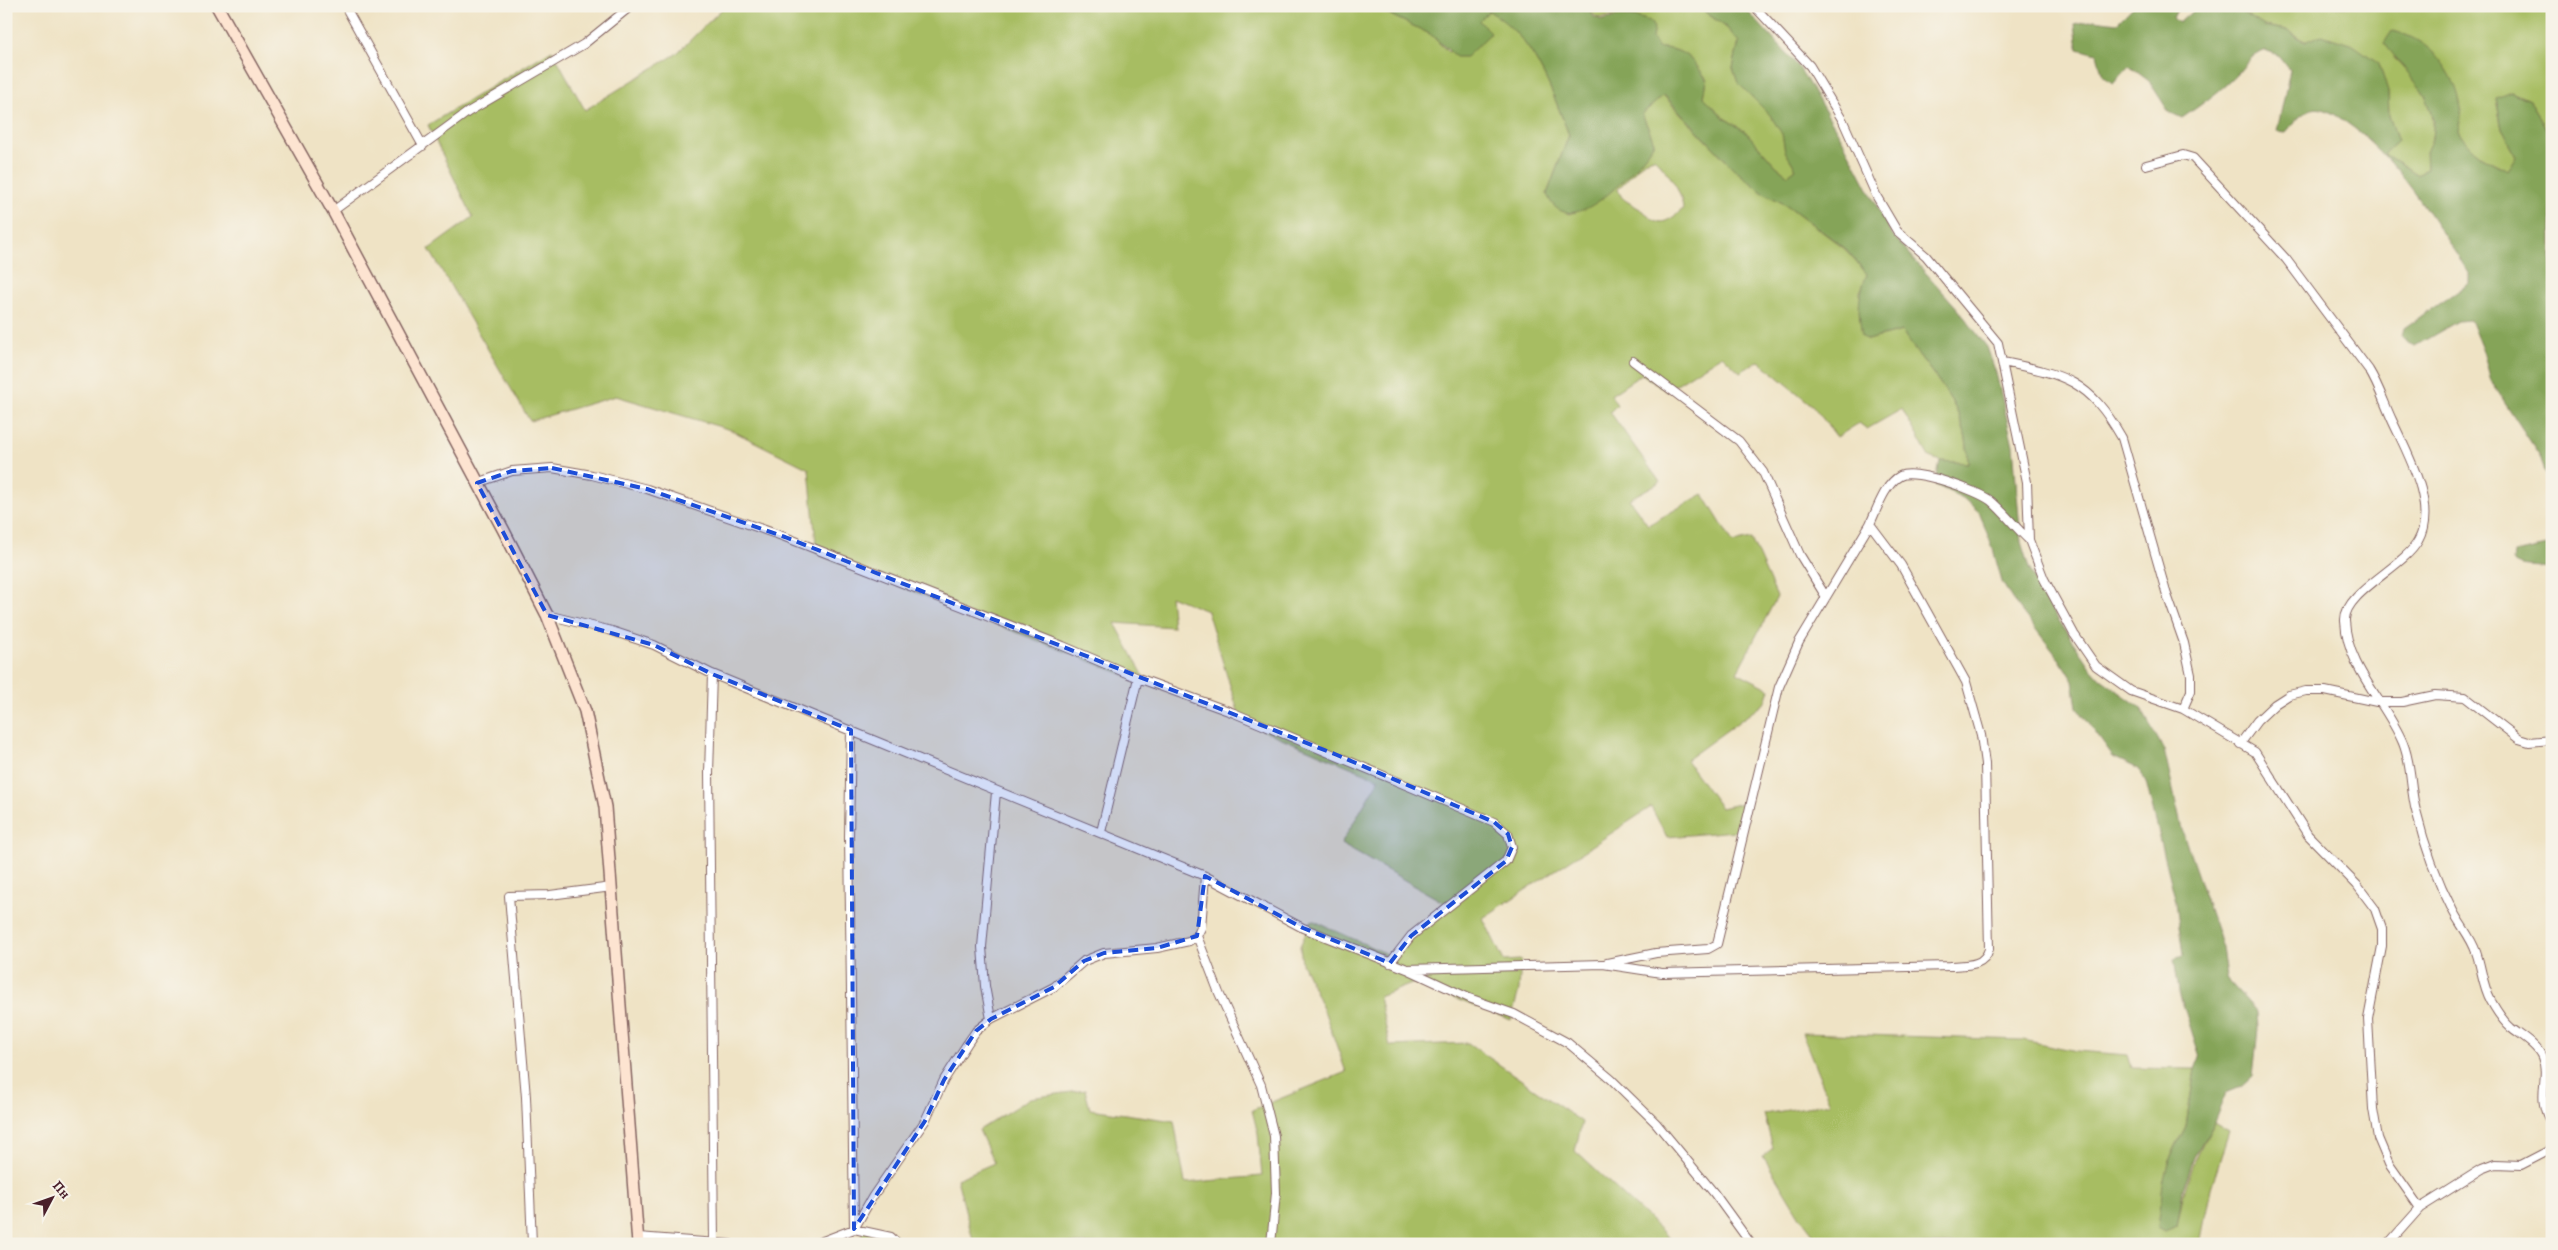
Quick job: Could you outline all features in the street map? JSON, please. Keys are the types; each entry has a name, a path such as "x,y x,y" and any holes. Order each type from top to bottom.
{"main road":[{"path":"217,6 333,211 547,615 585,711 605,807 638,1240"}],"street":[{"path":"345,6 422,146"},
{"path":"333,211 468,112 584,44 631,6"},
{"path":"1754,6 1810,66 1843,121 1877,197 1898,231 1926,256 1971,307 1998,342 2027,482 2029,540 2044,579 2074,634 2096,666 2131,690 2184,709 2255,752 2308,834 2357,885 2375,909 2382,929 2382,946 2368,1019 2373,1109 2378,1138 2389,1164 2420,1208"},
{"path":"2146,165 2183,155 2193,158 2286,259 2378,384 2417,476 2424,503 2425,523 2419,540 2408,556 2351,602 2344,617 2346,631 2355,658 2377,702 2403,743 2409,762 2415,809 2422,834 2453,911 2476,951 2486,991 2509,1026 2531,1044 2542,1058 2544,1082 2542,1100 2552,1124"},
{"path":"1633,361 1713,420 1739,441 1750,453 1763,472 1800,555 1826,597"},
{"path":"2003,362 2055,374 2073,381 2088,391 2111,419 2122,438 2166,592 2184,643 2191,675 2191,691 2184,709"},
{"path":"478,483 512,471 552,468 592,475 647,490 785,537 1337,755 1494,822 1508,834 1512,847 1506,861 1411,936 1390,963"},
{"path":"1603,964 1656,953 1708,949 1716,944 1779,687 1799,642 1870,524 1885,493 1900,476 1906,474 1931,477 1963,486 1990,500 2029,540"},
{"path":"1407,969 1603,964 1662,973 1950,966 1979,963 1987,956 1989,940 1985,764 1974,704 1962,674 1901,565 1870,524"},
{"path":"547,615 612,631 654,645 712,674 851,730 996,792 1101,832 1205,876 1303,928 1407,969 1469,998 1514,1014 1568,1043 1611,1079 1656,1123 1714,1192 1751,1244"},
{"path":"712,674 709,773 714,1242"},
{"path":"1101,832 1138,678"},
{"path":"2240,744 2257,721 2275,704 2289,695 2306,691 2325,691 2377,702 2402,702 2435,695 2465,697 2520,739 2528,742 2552,740"},
{"path":"851,730 848,836 854,1229"},
{"path":"991,1019 985,986 982,947 996,792"},
{"path":"1205,876 1201,928 1198,936 1219,993 1261,1085 1274,1136 1276,1193 1271,1244"},
{"path":"532,1244 526,1096 509,896 550,895 612,887"},
{"path":"854,1229 925,1120 944,1080 976,1031 991,1019 1054,987 1084,961 1104,953 1157,948 1190,940 1198,936"},
{"path":"2388,1244 2420,1208 2482,1169 2495,1164 2521,1165 2548,1150 2552,1145"},
{"path":"815,1244 854,1229 891,1237 898,1244"},
{"path":"638,1240 730,1244"}],"highlighted area":[{"path":"552,468 647,489 785,537 1337,755 1494,822 1508,834 1512,847 1506,861 1411,936 1390,963 1303,928 1205,876 1197,936 1157,948 1104,953 1084,961 1054,987 991,1019 976,1031 944,1080 925,1121 854,1229 851,730 712,674 654,645 547,615 477,483 512,471"}],"green space":[{"path":"725,6 1372,6 1430,34 1448,52 1491,34 1479,21 1489,10 1505,21 1529,49 1548,82 1569,135 1547,194 1568,214 1588,207 1604,197 1646,153 1654,142 1642,114 1663,95 1734,169 1762,192 1788,206 1845,249 1868,274 1860,292 1867,340 1902,331 1955,408 1967,443 1968,463 1940,461 1929,457 1902,409 1867,429 1859,423 1837,437 1813,406 1759,361 1740,372 1722,355 1666,391 1642,374 1611,395 1617,405 1610,412 1660,482 1629,499 1648,525 1703,494 1733,543 1751,539 1777,597 1737,672 1770,689 1766,702 1686,760 1721,808 1743,803 1735,831 1667,837 1651,807 1483,918 1504,961 1521,960 1519,990 1511,1020 1414,983 1379,997 1390,1046 1468,1043 1582,1122 1575,1151 1676,1244 974,1244 957,1179 994,1163 979,1130 1030,1098 1085,1090 1090,1109 1174,1121 1185,1183 1262,1176 1258,1134 1252,1110 1346,1072 1325,1013 1302,963 1300,946 1312,920 1393,957 1443,902 1341,844 1379,779 1241,721 1207,611 1170,596 1173,627 1115,623 1148,684 817,554 809,469 731,430 616,396 530,421 429,249 473,217 428,125 552,50 585,110 676,54","holes":["1654,158 1677,188 1683,209 1667,221 1661,222 1656,221 1622,197 1618,189 1644,161"]},
{"path":"1372,6 1586,6 1594,17 1602,20 1621,16 1637,17 1650,21 1654,28 1652,38 1658,48 1675,50 1687,56 1707,80 1704,97 1724,118 1745,131 1776,166 1788,175 1796,169 1785,151 1782,134 1770,115 1738,83 1733,68 1739,42 1727,28 1697,6 1743,6 1798,66 1842,139 1892,235 1958,309 1987,347 1996,373 2013,445 2021,542 2029,568 2044,598 2089,666 2101,679 2140,707 2164,750 2182,830 2222,947 2226,978 2257,1012 2258,1029 2253,1076 2241,1087 2226,1093 2214,1122 2194,1157 2183,1189 2177,1227 2165,1232 2158,1228 2163,1184 2168,1162 2186,1126 2195,1069 2200,1057 2179,992 2174,959 2183,956 2176,902 2146,782 2139,769 2113,757 2077,707 2073,681 2060,660 2012,599 2002,582 1993,549 1979,512 1963,498 1935,485 1940,461 1968,463 1967,443 1962,425 1946,393 1902,331 1867,340 1862,336 1859,305 1861,291 1867,274 1846,249 1788,206 1762,192 1734,169 1664,95 1642,114 1654,142 1620,184 1603,198 1586,208 1571,213 1557,209 1547,194 1569,135 1548,82 1518,35 1505,22 1489,11 1479,21 1491,33 1466,57 1456,57 1430,34"},
{"path":"1586,6 1697,6 1727,28 1739,42 1733,68 1738,83 1770,115 1783,134 1785,151 1796,169 1788,175 1776,166 1745,131 1724,118 1704,97 1707,79 1702,72 1687,56 1675,50 1658,48 1651,38 1653,28 1623,17 1611,16 1600,18 1591,13"},
{"path":"2134,6 2179,6 2173,18 2179,23 2198,6 2233,6 2264,26 2287,30 2305,42 2322,35 2353,45 2379,63 2388,92 2389,116 2398,141 2384,154 2417,174 2427,169 2426,152 2432,139 2434,119 2425,94 2384,43 2392,31 2418,41 2438,58 2447,69 2458,94 2461,117 2458,131 2468,145 2480,155 2508,170 2517,156 2502,129 2496,98 2511,92 2529,100 2552,138 2552,493 2540,456 2491,381 2484,354 2470,320 2458,321 2415,346 2408,343 2402,336 2404,328 2469,283 2469,273 2413,190 2381,152 2363,135 2340,118 2332,113 2316,108 2301,116 2286,132 2277,131 2290,70 2278,55 2265,50 2252,57 2225,85 2182,118 2169,112 2149,81 2129,66 2113,83 2103,77 2097,54 2078,49 2075,24 2094,20 2117,23"},
{"path":"2233,6 2552,6 2552,138 2529,100 2511,92 2496,99 2502,129 2517,156 2509,170 2493,163 2468,145 2458,131 2462,110 2393,57 2410,74 2424,93 2432,114 2432,138 2427,156 2427,169 2417,174 2384,154 2398,141 2389,116 2388,92 2287,30 2264,26"},
{"path":"2552,545 2552,570 2522,565 2513,561 2514,553"},
{"path":"1802,1033 2023,1040 2077,1051 2128,1055 2132,1068 2195,1069 2186,1126 2168,1162 2177,1227 2190,1173 2200,1148 2214,1122 2229,1131 2211,1188 2200,1244 1821,1244 1800,1217 1763,1156 1773,1148 1764,1114 1830,1103"},
{"path":"868,1226 887,1229 906,1244 855,1244"}]}
